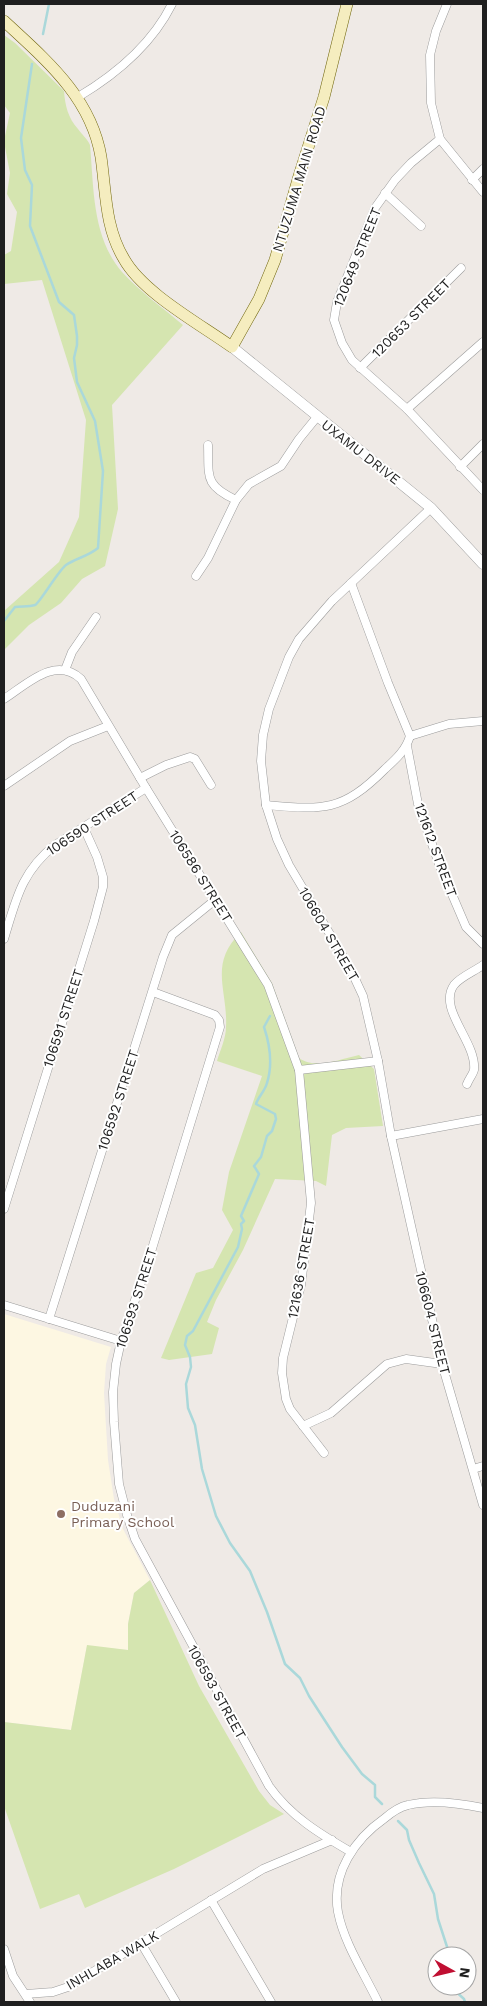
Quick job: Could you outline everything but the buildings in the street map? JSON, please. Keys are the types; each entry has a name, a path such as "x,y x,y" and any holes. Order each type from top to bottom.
{"main road":[{"name":"NTUZUMA MAIN ROAD","path":"232,347 258,299 275,260 324,97 347,4"},
{"path":"4,21 56,70 78,97 98,142 106,206 112,235 124,260 140,279 160,296 232,347"}],"street":[{"path":"78,97 100,84 133,56 156,30 172,4"},
{"path":"447,4 436,31 430,56 431,103 440,139 483,192"},
{"name":"120649 STREET","path":"440,139 411,163 375,208 334,310 336,329 352,360 407,409 483,490"},
{"path":"472,180 483,169"},
{"path":"385,194 421,226"},
{"name":"120653 STREET","path":"360,368 461,268"},
{"path":"407,409 483,342"},
{"name":"UXAMU DRIVE","path":"232,347 431,508 483,564"},
{"path":"196,576 208,558 236,500 249,484 281,466 317,416"},
{"path":"460,467 483,444"},
{"path":"208,445 212,484 220,493 236,500"},
{"name":"106604 STREET","path":"431,508 351,582 316,618 299,639 288,657 268,710 263,735 261,761 266,805 277,839 289,865 359,984 369,1019 391,1136 442,1364 483,1505"},
{"path":"266,805 317,808 343,802 362,792 407,746 410,736 388,684 351,582"},
{"path":"4,699 45,672 65,670 70,656 96,617"},
{"name":"106586 STREET","path":"65,670 81,679 268,985 299,1070"},
{"path":"410,736 449,724 483,721"},
{"path":"4,786 70,741 108,726"},
{"name":"121612 STREET","path":"407,746 418,804 439,864 466,927 483,944"},
{"path":"140,778 166,765 190,757 195,760 211,785"},
{"name":"106590 STREET","path":"4,940 17,896 28,873 48,850 146,788"},
{"name":"106591 STREET","path":"4,1209 103,887 101,869 84,828"},
{"name":"106592 STREET","path":"49,1319 157,975 172,935 216,900"},
{"path":"467,1084 474,1070 469,1044 455,1020 450,998 452,989 457,982 483,965"},
{"name":"106593 STREET","path":"153,992 215,1015 219,1020 220,1027 147,1265 121,1341 113,1392 119,1484 127,1516 136,1540 269,1786 290,1810 305,1823 351,1852"},
{"path":"299,1070 378,1061"},
{"name":"121636 STREET","path":"299,1070 311,1203 301,1285 283,1358 282,1373 286,1399 290,1409 324,1453"},
{"path":"391,1136 483,1119"},
{"path":"4,1306 121,1341"},
{"path":"303,1426 331,1413 387,1364 406,1359 442,1364"},
{"path":"473,1469 483,1466"},
{"path":"378,2002 345,1935 338,1912 339,1886 342,1871 351,1852 372,1828 391,1813 404,1806 417,1803 442,1802 483,1808"},
{"name":"INHLABA WALK","path":"26,1994 53,1992 63,1989 263,1869 332,1840"},
{"path":"211,1900 271,2002"},
{"path":"141,1943 176,2002"},
{"path":"4,1949 12,1976 30,2002"}],"shaded area":[{"name":"Duduzani Primary School","path":"4,1314 111,1347 106,1364 104,1393 108,1460 114,1499 123,1529 150,1580 134,1593 128,1624 128,1650 87,1646 71,1730 4,1722"}],"green space":[{"path":"4,35 15,43 64,91 69,116 90,145 96,212 105,244 112,258 122,272 136,286 183,325 112,405 118,509 105,566 82,579 61,603 29,625 4,650 4,611 59,562 79,517 86,420 42,280 4,284 4,255 11,251 17,212 7,194 10,173 5,136 10,113 4,105"},
{"path":"241,932 272,983 299,1058 313,1063 320,1063 359,1055 374,1069 383,1126 346,1128 332,1135 326,1186 316,1181 275,1179 243,1250 216,1300 207,1322 219,1328 212,1354 169,1360 161,1358 196,1273 213,1268 233,1230 222,1210 229,1172 262,1076 217,1061 226,1031 222,966 231,944"},
{"path":"150,1580 199,1686 259,1791 270,1805 284,1814 174,1869 85,1908 79,1894 40,1909 4,1806 4,1722 71,1730 87,1645 128,1650 128,1624 134,1593"}],"waterway":[{"path":"43,34 49,4"},
{"path":"4,621 15,607 35,605 66,565 98,548 103,471 95,421 77,382 74,358 77,336 74,315 59,302 30,226 32,185 25,170 21,138 32,64"},
{"path":"270,1016 264,1027 270,1055 269,1076 256,1104 275,1114 276,1119 272,1131 267,1136 261,1157 254,1166 259,1174 241,1216 244,1221 241,1224 242,1229 238,1247 193,1331 187,1336 185,1345 190,1357 191,1367 186,1384 188,1408 195,1425 202,1469 216,1516 230,1543 250,1571 285,1664 300,1678 309,1696 362,1774 375,1785 375,1797 382,1804"},
{"path":"398,1821 407,1830 409,1840 434,1894 438,1919 447,1946"},
{"path":"461,1996 465,2002"}],"place":[{"name":"Duduzani Primary School","path":"61,1514"}]}
